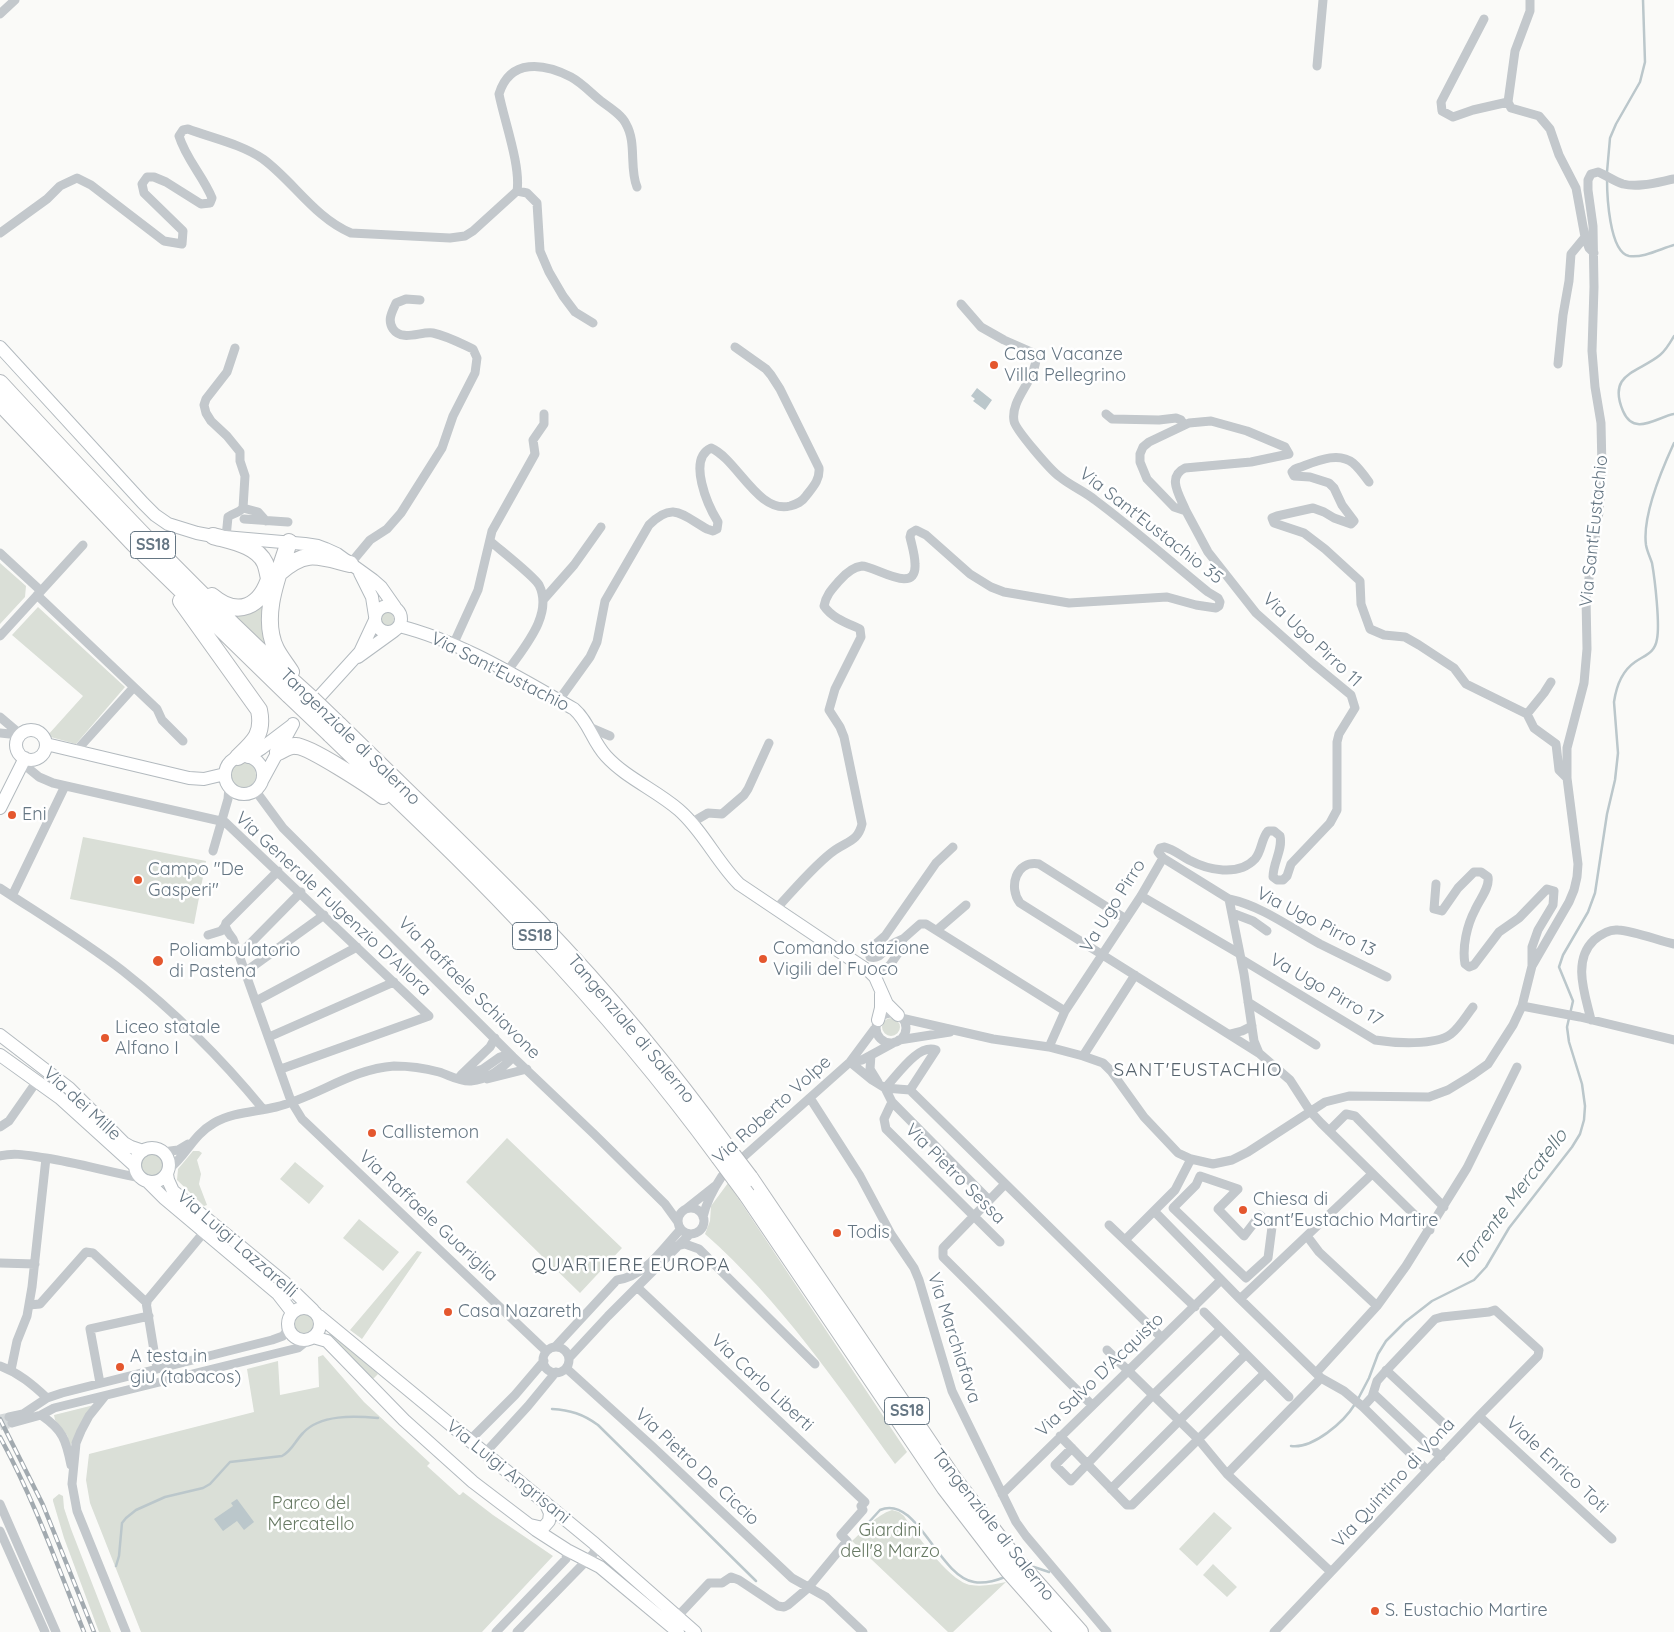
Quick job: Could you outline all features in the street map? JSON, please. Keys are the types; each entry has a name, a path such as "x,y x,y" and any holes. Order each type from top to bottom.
{"highway":[{"name":"Tangenziale di Salerno","path":"0,383 108,500 169,570 290,695 334,730 497,880 569,955 616,1008 668,1070 724,1153 747,1195 945,1488 1008,1570 1064,1632"},
{"name":"Tangenziale di Salerno","path":"0,403 76,483 169,570 274,665 316,697 334,730 578,983 724,1153 750,1178 953,1478 1016,1560 1080,1632"},
{"path":"219,536 253,549 260,555 274,576 275,582 271,608 273,638 276,648 285,662 316,697"},
{"path":"169,570 222,604 239,608 254,603 265,590 274,576 285,542"},
{"path":"274,576 295,561 312,556 354,568"},
{"path":"169,570 180,600 258,710 261,719 260,730 255,741 243,757"},
{"path":"278,752 296,746 316,754 382,795 436,837"}],"street":[{"path":"0,14 15,0"},
{"path":"1317,66 1322,0"},
{"path":"1530,0 1530,10 1515,51 1508,102 1511,108 1539,116 1550,129 1559,155 1576,188 1585,237 1589,248 1594,253"},
{"path":"1484,19 1441,102 1442,111 1453,117 1508,102"},
{"path":"0,233 60,186 77,178 91,185 164,241 182,244 183,230 144,193 142,184 147,177 154,177 166,182 201,204 210,202 212,198 208,189 183,148 179,136 183,130 188,129 250,152 264,160 325,217 340,228 351,233 442,238 464,236 473,231 517,191 518,185 514,161 499,94 508,74 530,66 544,66 573,78 626,123 633,158 634,181 637,187"},
{"name":"Via Sant'Eustachio","path":"900,1016 955,1032 1049,1047 1102,1063 1111,1071 1144,1117 1178,1153 1191,1160 1213,1164 1232,1160 1248,1152 1325,1102 1349,1096 1429,1097 1448,1090 1488,1064 1513,1025 1522,1006 1532,966 1569,902 1577,877 1578,864 1567,778 1567,748 1584,683 1587,649 1586,598 1599,512 1602,469 1601,423 1595,388 1592,351 1594,253 1588,180 1592,174 1598,172 1623,184 1638,185 1674,179"},
{"path":"517,191 527,193 537,203 540,250 553,280 575,312 593,323"},
{"path":"1558,364 1571,254 1585,237"},
{"path":"354,568 370,540 387,529 413,496 442,448 453,416 475,373 477,358 473,349 453,339 432,333 402,335 395,332 391,327 390,314 396,303 406,299 420,300"},
{"name":"Via Sant'Eustachio 35","path":"776,909 833,851 860,834 862,824 844,737 829,710 835,689 861,637 860,629 836,618 824,606 830,590 852,569 861,566 902,579 910,577 914,572 916,564 910,537 911,533 916,530 926,535 970,574 991,587 1004,592 1069,603 1167,597 1196,605 1216,608 1219,606 1218,598 1208,592 1094,499 1058,476 1029,443 1014,423 1013,410 1032,376 1036,354 1004,340 981,327 962,304"},
{"path":"0,347 155,515 168,524 182,529 219,536 318,546 336,554 381,587 398,619"},
{"path":"559,700 590,657 597,642 605,601 650,525 658,516 667,511 676,512 707,529 713,531 717,529 718,522 711,510 700,478 701,458 705,450 711,448 717,450 759,495 774,506 785,507 803,500 817,480 819,468 780,389 766,369 735,347"},
{"path":"219,536 228,517 233,513 240,512 243,508 245,476 240,461 240,452 211,421 204,405 206,399 227,372 235,348"},
{"path":"453,645 478,590 492,531 535,454 533,440 544,424 544,414"},
{"path":"1106,414 1112,419 1159,420 1176,418 1181,420 1184,425"},
{"name":"Via Ugo Pirro 11","path":"1162,858 1158,852 1164,846 1201,865 1215,869 1232,870 1244,868 1257,856 1264,835 1268,831 1274,831 1280,836 1282,846 1273,869 1273,877 1277,880 1283,880 1287,876 1291,864 1330,823 1337,810 1337,742 1354,708 1354,701 1346,690 1256,613 1208,552 1186,511 1175,484 1175,476 1178,471 1185,468 1251,462 1289,454 1285,447 1247,431 1210,421 1184,425 1149,442 1143,447 1140,454 1140,462 1147,479 1174,506 1186,511"},
{"name":"Via Sant'Eustachio","path":"1368,482 1355,464 1348,459 1336,457 1296,469 1292,472 1294,476 1320,478 1329,483 1354,521 1351,524 1313,508 1277,516 1272,518 1274,523 1304,533 1325,549 1360,581 1361,604 1370,629 1384,635 1405,637 1454,668 1466,684 1527,714 1534,728 1556,744 1559,770 1567,778"},
{"path":"243,508 258,512 266,520"},
{"path":"244,519 288,522"},
{"path":"507,672 532,635 538,622 544,599 574,566 601,527"},
{"path":"490,540 538,583 544,599"},
{"path":"0,636 83,545"},
{"path":"0,553 157,709 162,720 183,741"},
{"path":"354,568 372,597 375,618"},
{"path":"316,697 354,660 363,646 381,608 388,606 398,619"},
{"name":"Via Sant'Eustachio","path":"375,618 376,624 381,630 389,632 398,619 423,633 453,645 507,672 574,709 583,718 598,747 607,757 670,803 691,823 735,880 875,977"},
{"path":"354,660 364,654 398,619"},
{"path":"1527,714 1551,682"},
{"path":"76,751 134,687"},
{"path":"0,717 20,734"},
{"path":"213,851 220,821 228,799 229,787 225,774 228,764 262,748 293,724 259,786 243,794 238,794 229,787"},
{"path":"589,728 610,736"},
{"path":"0,733 20,734 28,730 36,731 43,736 46,744 41,756 24,761"},
{"path":"20,734 16,748 24,761"},
{"path":"691,823 708,813 722,814 744,795 755,776 769,743"},
{"path":"46,744 189,778 204,779 225,774"},
{"path":"243,757 257,761 260,765 262,770 259,786"},
{"path":"0,808 24,761"},
{"name":"Via Generale Fulgenzio D'Allora","path":"24,761 45,780 66,787 225,822 429,1016 281,1069"},
{"name":"Via Raffaele Schiavone","path":"259,786 284,828 665,1204 679,1226"},
{"path":"12,896 66,787"},
{"path":"953,846 936,863 885,936 868,950 870,957 879,957 892,943 903,939 920,924 926,924 1065,1011"},
{"name":"Va Ugo Pirro","path":"1049,1047 1065,1011 1141,896 1162,858 1229,899"},
{"path":"1126,919 1039,864 1032,863 1020,869 1015,881 1014,895 1020,903 1260,1054 1290,1080 1310,1111 1329,1131 1430,1230"},
{"path":"208,936 225,928 226,923 278,871"},
{"path":"1436,884 1434,908 1442,911 1458,888 1474,872 1481,872 1488,877 1489,883 1474,911 1467,933 1464,958 1465,964 1469,967 1474,965 1499,932 1520,918 1547,889 1554,891 1553,905 1538,930 1532,947 1532,966"},
{"path":"0,888 108,960 144,989 219,1057 263,1109"},
{"path":"239,955 300,892"},
{"name":"Va Ugo Pirro 17","path":"1141,896 1375,1040 1386,1042 1438,1040 1450,1035 1473,1007"},
{"path":"1229,899 1254,1041 1260,1054"},
{"name":"Via Ugo Pirro 13","path":"1229,899 1245,903 1292,926 1320,943 1387,977"},
{"path":"937,930 966,905"},
{"path":"1232,913 1253,921 1267,931"},
{"path":"245,972 324,915"},
{"name":"Via Raffaele Guariglia","path":"225,928 233,939 291,1101 302,1119 546,1352"},
{"path":"1591,1020 1581,972 1587,947 1601,934 1617,930 1674,944"},
{"path":"881,992 881,1008 877,1024 879,1036 886,1042 897,1041 905,1032 905,1024 900,1016 887,1004 875,977 890,965 899,952 903,939"},
{"path":"256,1001 357,947"},
{"path":"1083,1056 1135,975"},
{"path":"269,1037 394,982"},
{"path":"1248,1002 1316,1046"},
{"path":"1522,1006 1580,1017 1674,1040"},
{"path":"877,1024 885,1014 900,1016"},
{"name":"Via Roberto Volpe","path":"686,1209 717,1184 742,1157 850,1062 877,1024"},
{"path":"1230,1034 1252,1026"},
{"name":"Via Sant'Eustachio","path":"897,1041 955,1032"},
{"name":"Via dei Mille","path":"0,1036 69,1088 124,1143 143,1151"},
{"path":"457,1078 490,1047 495,1038"},
{"name":"Via Roberto Volpe","path":"850,1062 862,1060 897,1041"},
{"path":"882,1085 916,1054 929,1049 936,1050 910,1090"},
{"name":"Via dei Mille","path":"0,1055 60,1098 141,1175"},
{"path":"457,1078 483,1069 500,1057 512,1055"},
{"path":"475,1081 486,1077 512,1055"},
{"path":"871,1055 870,1068 892,1102 989,1200"},
{"path":"850,1062 872,1080 882,1085 910,1090 1161,1337"},
{"path":"0,1156 23,1154 141,1175 158,1181 175,1164 191,1143 213,1124 225,1118 276,1107 309,1095 355,1074 375,1068 415,1067 439,1072 469,1082 527,1069"},
{"path":"1226,1474 1318,1376 1377,1306 1406,1266 1467,1168 1517,1067"},
{"path":"1,1126 9,1121 38,1081"},
{"name":"Via Marchiafava","path":"810,1098 860,1176 891,1234 920,1280 952,1391 1016,1522 1107,1632"},
{"name":"Via Pietro Sessa","path":"892,1102 884,1119 886,1129 1000,1242"},
{"path":"1329,1131 1346,1114 1355,1116 1444,1207"},
{"path":"141,1175 137,1157 143,1151 153,1148 164,1152 178,1150 191,1143"},
{"path":"164,1152 168,1160 168,1171"},
{"path":"11,1370 17,1341 27,1316 29,1305 46,1158"},
{"path":"1125,1240 1175,1190 1191,1160"},
{"name":"Via Luigi Lazzarelli","path":"168,1171 168,1180 174,1191 285,1283 316,1313"},
{"path":"1240,1299 1308,1238 1372,1174"},
{"name":"Via Luigi Lazzarelli","path":"141,1175 166,1199 278,1294 292,1312"},
{"path":"1200,1176 1238,1189 1218,1209 1244,1236 1260,1215 1272,1228 1268,1258 1246,1278 1173,1208 1196,1185 1200,1176"},
{"name":"Via Roberto Volpe","path":"703,1217 704,1210 717,1184"},
{"path":"1005,1184 944,1248 943,1257 1092,1405"},
{"path":"544,1361 549,1370 561,1372 566,1368 569,1358 608,1316 677,1246 704,1224 703,1217 696,1209 686,1209 665,1204"},
{"path":"469,1441 515,1395 544,1361 546,1352 555,1347 617,1280 638,1274 648,1266 679,1226 678,1217 686,1209"},
{"path":"1154,1211 1318,1376 1344,1390 1427,1470"},
{"path":"1109,1225 1195,1307"},
{"path":"679,1226 694,1233 699,1248 815,1364"},
{"path":"147,1302 205,1231"},
{"path":"1308,1238 1377,1306"},
{"path":"677,1246 686,1244 699,1248"},
{"path":"29,1305 40,1304 86,1252 93,1253 147,1302 157,1369"},
{"path":"0,1263 35,1264"},
{"name":"Via Salvo D'Acquisto","path":"1002,1494 1221,1280"},
{"name":"Via Carlo Liberti","path":"637,1287 865,1502 861,1506 864,1510 841,1535 848,1541 808,1588"},
{"path":"288,1329 283,1336 272,1340 62,1392 47,1398 11,1420 41,1415 54,1408 298,1348 311,1339 319,1330 316,1313 300,1308 292,1312 288,1320 288,1329 293,1337 311,1339"},
{"name":"Via Quintino di Vona","path":"1274,1632 1538,1356 1539,1350 1497,1311 1493,1310 1442,1317 1434,1320 1386,1370"},
{"path":"1204,1312 1289,1397"},
{"name":"Via Luigi Angrisani","path":"316,1313 595,1544 695,1632"},
{"path":"100,1383 90,1329 149,1316"},
{"path":"1072,1448 1055,1465 1071,1481 1154,1394 1221,1329"},
{"name":"Via Luigi Angrisani","path":"311,1339 327,1341 370,1388 418,1434 473,1482 528,1524 567,1550 600,1567 678,1632"},
{"path":"555,1347 565,1351 569,1358"},
{"path":"1107,1350 1198,1439 1226,1474 1331,1572"},
{"path":"1111,1489 1246,1354"},
{"path":"0,1366 28,1380 47,1398"},
{"name":"Via Pietro De Ciccio","path":"566,1368 652,1446 774,1563 792,1578 826,1597 863,1632"},
{"path":"1363,1407 1374,1394 1377,1381 1386,1370 1446,1426"},
{"path":"484,1454 556,1372"},
{"path":"1060,1436 1127,1505 1132,1505 1265,1373"},
{"path":"1374,1394 1441,1456"},
{"path":"105,1396 89,1416 76,1443 72,1484 77,1511 126,1632"},
{"path":"41,1415 51,1422 66,1441 72,1472"},
{"name":"Viale Enrico Toti","path":"1479,1416 1612,1539"},
{"path":"528,1524 540,1528 547,1524 550,1513 545,1502"},
{"path":"0,1504 56,1632"},
{"path":"0,1531 45,1632"},
{"path":"517,1632 587,1560 594,1552 595,1544"},
{"path":"496,1632 566,1559 567,1550"},
{"path":"22,1583 33,1578"},
{"path":"677,1617 708,1584 722,1583 731,1578 736,1578 772,1603 782,1607 788,1605 808,1588"}],"green space":[{"path":"0,563 26,586 25,597 0,624"},
{"path":"271,589 277,659 227,610"},
{"path":"38,607 125,687 76,744 47,736 83,696 12,635"},
{"path":"384,612 390,612 394,619 390,626 384,626 380,622 380,616"},
{"path":"243,762 252,766 256,775 252,784 243,788 234,784 230,775 234,766"},
{"name":"Campo \"De Gasperi\"","path":"83,837 206,861 194,924 70,899"},
{"path":"891,1018 897,1021 900,1027 897,1033 891,1036 885,1033 882,1027 885,1021"},
{"path":"507,1138 622,1248 580,1293 466,1182"},
{"path":"193,1151 202,1153 197,1160 201,1174 199,1184 207,1205 204,1206 177,1180 178,1169"},
{"path":"152,1154 162,1161 163,1165 156,1175 152,1176 142,1169 141,1165 148,1155"},
{"path":"295,1162 324,1186 309,1204 280,1179"},
{"path":"728,1183 907,1452 895,1464 829,1373 783,1315 705,1234 710,1221 711,1206"},
{"path":"359,1219 399,1252 383,1271 343,1238"},
{"path":"417,1251 422,1252 362,1339 350,1330"},
{"path":"303,1312 311,1315 314,1323 311,1331 303,1334 295,1331 292,1323 295,1315"},
{"path":"331,1331 378,1374 371,1381 328,1335"},
{"name":"Parco del Mercatello","path":"323,1355 364,1402 430,1463 427,1466 459,1495 463,1492 553,1556 482,1632 141,1632 90,1503 86,1480 89,1454 254,1412 247,1369 278,1361 280,1395 319,1387 318,1357"},
{"path":"94,1405 70,1446 67,1435 55,1420 54,1415"},
{"path":"59,1494 63,1496 64,1508 71,1529 111,1632 99,1632 64,1538 53,1501"},
{"name":"Giardini dell'8 Marzo","path":"892,1510 904,1516 934,1556 954,1576 963,1582 980,1586 1006,1582 953,1632 948,1632 852,1541 875,1519"},
{"path":"1214,1512 1232,1528 1197,1566 1179,1549"},
{"path":"1213,1564 1237,1587 1227,1597 1203,1575"}],"shaded area":[{"path":"977,388 992,400 985,410 973,401 975,399 971,396"},
{"path":"237,1499 254,1522 244,1530 237,1521 223,1531 214,1519 233,1506 231,1503"}],"waterway":[{"name":"Torrente Mercatello","path":"1607,172 1610,138 1640,82 1645,62 1643,0"},
{"name":"Torrente Mercatello","path":"1607,178 1610,222 1613,234 1622,252 1629,256 1640,256 1674,245"},
{"name":"Torrente Mercatello","path":"1674,336 1662,353 1627,376 1622,381 1619,389 1619,398 1623,411 1633,423 1646,423 1674,414"},
{"name":"Torrente Mercatello","path":"1358,1399 1369,1378 1378,1354 1386,1341 1405,1322 1432,1301 1474,1280 1486,1267 1509,1228 1580,1134 1585,1106 1582,1084 1569,1042 1567,1027 1573,1001 1559,967 1563,955 1588,912 1595,893 1618,753 1614,702 1616,691 1620,680 1630,666 1652,651 1656,644 1658,623 1656,591 1652,563 1646,545 1647,520 1654,493 1674,443"},
{"name":"Torrente Mercatello","path":"1291,1446 1300,1446 1318,1439 1336,1426 1355,1404"},
{"path":"552,1409 576,1413 598,1425 756,1581"},
{"name":"Torrente Mercatello","path":"116,1566 119,1556 122,1523 136,1510 165,1497 203,1488 210,1484 230,1462 282,1456 291,1449 303,1433 319,1422 349,1417 378,1418"},
{"path":"859,1533 880,1510 893,1508 905,1514 917,1524 949,1566 961,1577 982,1583 1005,1577"},
{"path":"1034,1567 1049,1572"}],"tunnel":[{"path":"0,1419 9,1417"},
{"path":"0,1426 12,1423"}],"railway":[{"path":"0,1419 43,1505 94,1632"},
{"path":"0,1437 35,1509 84,1632"}],"place":[{"name":"Casa Vacanze Villa Pellegrino","path":"994,365"},
{"name":"Eni","path":"12,815"},
{"name":"Campo \"De Gasperi\"","path":"138,880"},
{"name":"Comando stazione Vigili del Fuoco","path":"763,959"},
{"name":"Poliambulatorio di Pastena","path":"158,961"},
{"name":"Liceo statale Alfano I","path":"105,1038"},
{"name":"Callistemon","path":"372,1133"},
{"name":"Chiesa di Sant'Eustachio Martire","path":"1243,1210"},
{"name":"Todis","path":"837,1233"},
{"name":"Casa Nazareth","path":"448,1312"},
{"name":"A testa in giu (tabacos)","path":"120,1367"},
{"name":"S. Eustachio Martire","path":"1375,1611"}],"district":[{"name":"SANT'EUSTACHIO","path":"1198,1070"},
{"name":"QUARTIERE EUROPA","path":"631,1265"}]}
